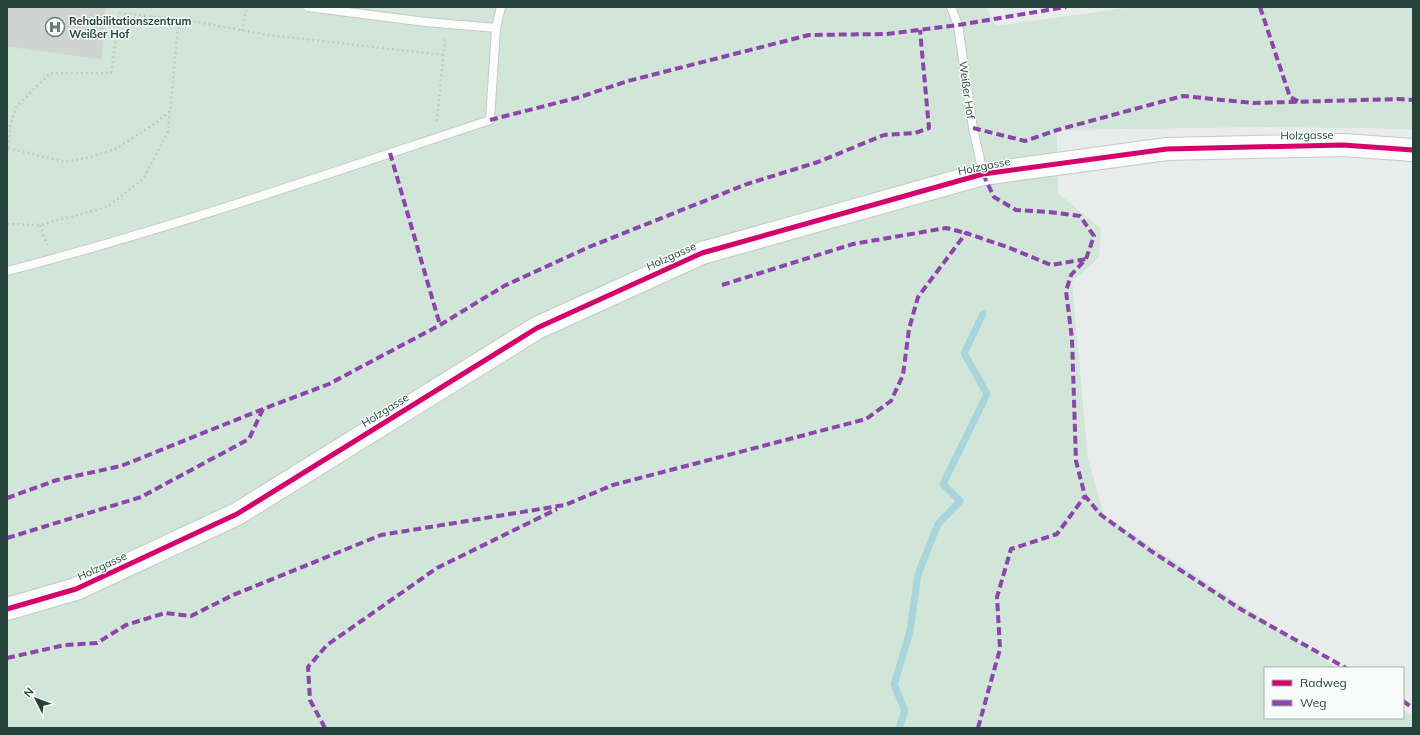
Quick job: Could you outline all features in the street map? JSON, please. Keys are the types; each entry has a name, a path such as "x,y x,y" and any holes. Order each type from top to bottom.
{"street":[{"name":"Holzgasse","path":"7,609 76,589 237,514 537,328 702,253 983,174 1167,149 1343,144 1413,150"}],"lane":[{"path":"308,7 446,24 496,28"},
{"path":"7,271 51,260 228,206 490,120 496,28 501,7"},
{"name":"Weißer Hof","path":"951,7 958,25 973,128 983,174"}],"path":[{"path":"242,30 247,7"},
{"path":"7,157 11,123 16,107 50,73 111,73 120,13 179,19 269,35 443,55"},
{"path":"7,224 40,225 107,207 143,179 168,132 179,19"},
{"path":"435,138 446,24"},
{"path":"8,148 65,162 87,158 115,149 156,123 170,111"},
{"path":"40,225 51,260"}],"green space":[{"path":"7,7 986,7 996,26 1133,7 1413,7 1413,129 1266,127 1057,130 1058,193 1101,229 1099,257 1072,282 1088,459 1104,515 1335,667 1264,667 1264,719 1404,719 1404,712 1409,715 1413,714 1413,728 7,728"}],"building":[{"name":"Rehabilitationszentrum Weißer Hof","path":"7,7 105,7 101,59 7,46"}],"waterway":[{"path":"899,728 905,710 894,685 910,631 918,574 938,524 960,501 943,484 987,394 964,353 983,314"}],"marked path":[{"path":"490,120 580,97 628,81 809,35 886,34 958,25 1066,7"},
{"path":"1260,7 1290,97 1298,101"},
{"path":"7,538 141,497 249,439 263,409 329,384 440,325 504,286 589,247 747,184 818,162 884,135 915,133 929,128 920,30"},
{"path":"973,128 1025,141 1057,130 1183,96 1253,103 1399,99 1413,100"},
{"path":"390,153 440,325"},
{"path":"983,174 994,197 1016,210 1080,216 1094,236 1086,259 1071,275 1066,291 1072,339 1076,461 1085,496 1101,515 1151,551 1242,610 1344,667"},
{"path":"722,285 853,244 946,228 966,233"},
{"path":"7,658 65,645 97,643 126,625 165,613 191,616 233,595 381,535 565,505 613,485 866,419 891,401 903,375 909,329 918,297 966,233 1010,248 1051,265 1086,259"},
{"path":"7,498 57,480 121,466 263,409"},
{"path":"978,728 1000,649 997,597 1011,549 1057,534 1085,496"},
{"path":"325,728 310,700 308,667 327,645 437,568 557,509"},
{"path":"1404,702 1413,708"}],"cycle path":[{"path":"7,609 76,589 237,514 537,328 702,253 983,174 1167,149 1343,145 1413,150"}],"place":[{"name":"Rehabilitationszentrum Weißer Hof","path":"55,27"}]}
